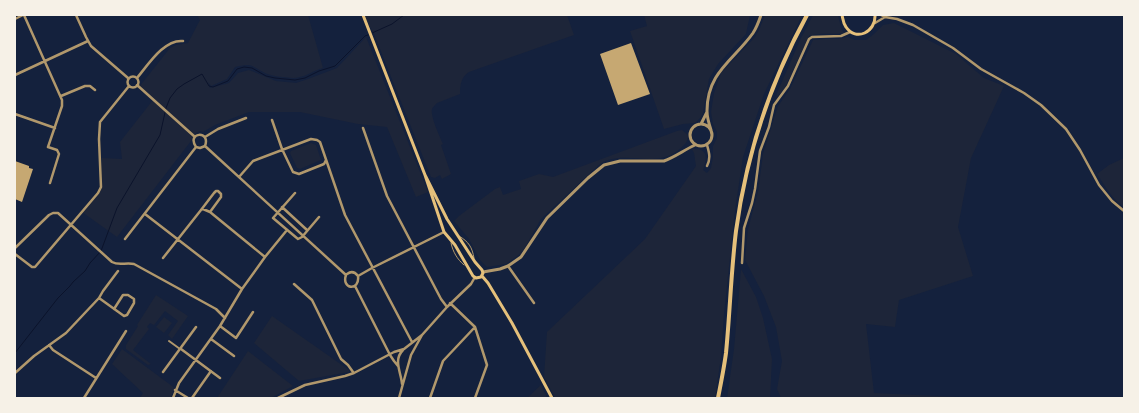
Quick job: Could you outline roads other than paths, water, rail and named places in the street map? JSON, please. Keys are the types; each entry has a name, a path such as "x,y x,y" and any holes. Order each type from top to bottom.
{"highway":[{"path":"718,398 726,354 736,231 748,170 757,134 768,102 784,62 807,15"}],"main road":[{"path":"363,15 425,175 444,232 474,276 479,278 482,274"},
{"path":"843,16 846,28 850,32 864,34 875,23 875,15"},
{"path":"425,175 447,219 475,262 481,268 482,274 512,323 552,398"},
{"path":"444,232 444,227 447,225 453,228"},
{"path":"444,232 451,234 453,228"},
{"path":"474,276 473,270 475,267 479,267"}],"street":[{"path":"15,18 23,15 61,96 62,104 48,147 57,150 59,154 50,184"},
{"path":"76,15 91,46 128,78"},
{"path":"701,124 707,112 714,80 754,32 761,15"},
{"path":"881,15 885,18"},
{"path":"875,23 885,18 897,19 913,25 953,48 990,74 1041,105 1066,129 1099,185 1112,201 1124,211"},
{"path":"742,263 744,228 754,196 760,151 774,106 788,86 809,39 819,36 841,36 850,32"},
{"path":"137,85 137,78 166,46 177,40 183,41"},
{"path":"15,75 88,41"},
{"path":"128,78 132,76 137,78"},
{"path":"128,78 129,86"},
{"path":"129,86 134,88 137,85"},
{"path":"137,85 195,137"},
{"path":"61,96 85,86 90,86 95,90"},
{"path":"15,254 32,267 35,266 98,193 102,186 99,139 100,122 129,86"},
{"path":"707,112 711,130 711,138 707,145 709,155 707,166"},
{"path":"15,114 55,128"},
{"path":"205,138 218,129 246,118"},
{"path":"272,120 282,149 293,172 296,174 324,164 326,160"},
{"path":"685,150 690,140 691,130 695,125 706,125 711,130"},
{"path":"363,128 386,196 440,299 447,307"},
{"path":"195,137 200,135 205,138 207,141 205,146"},
{"path":"195,137 193,142 196,147"},
{"path":"238,177 253,161 311,139 320,142 343,210 412,342"},
{"path":"690,140 696,145 707,145"},
{"path":"482,274 508,266 521,257 547,218 604,165 620,160 664,161 696,145"},
{"path":"196,147 205,146"},
{"path":"205,146 346,275"},
{"path":"126,239 196,147"},
{"path":"163,258 214,192 218,190 221,197 210,212"},
{"path":"295,194 273,218 298,239 302,237 319,217"},
{"path":"282,207 307,230"},
{"path":"200,210 205,209 210,212 265,257"},
{"path":"15,248 51,213 58,213 112,262 116,264 130,262 216,309 225,318"},
{"path":"145,214 242,289"},
{"path":"173,398 177,385 220,326 242,289 287,230"},
{"path":"358,276 444,232"},
{"path":"508,266 534,303"},
{"path":"15,374 34,356 66,333 100,298 118,271"},
{"path":"346,275 351,272 358,276 359,282 355,286"},
{"path":"346,275 345,280 347,284 355,286"},
{"path":"399,398 411,355 422,335 450,303 471,284 474,276"},
{"path":"294,284 312,300 341,359 354,373"},
{"path":"355,286 394,361 399,366 405,368 408,365"},
{"path":"100,298 114,309 124,316 134,304 134,299 128,295 123,295 114,309"},
{"path":"450,303 474,327 487,365 475,398"},
{"path":"220,326 236,338 253,312"},
{"path":"163,372 196,327"},
{"path":"430,398 443,361 474,327"},
{"path":"84,398 126,331"},
{"path":"402,386 398,356 422,335"},
{"path":"211,339 234,356"},
{"path":"169,341 220,378"},
{"path":"49,345 53,350 96,378"},
{"path":"278,398 305,385 354,373 397,350 408,349 411,355"},
{"path":"192,398 211,371"},
{"path":"175,390 188,398"}],"waterway":[{"path":"372,33 392,24 404,15"},
{"path":"15,353 58,298 85,271 101,251 117,208 160,135 166,108 170,98 177,89 202,74 209,86 213,87 228,81 237,69 244,67 252,68 266,76 275,78 295,80 305,78 335,66 368,35"}]}
